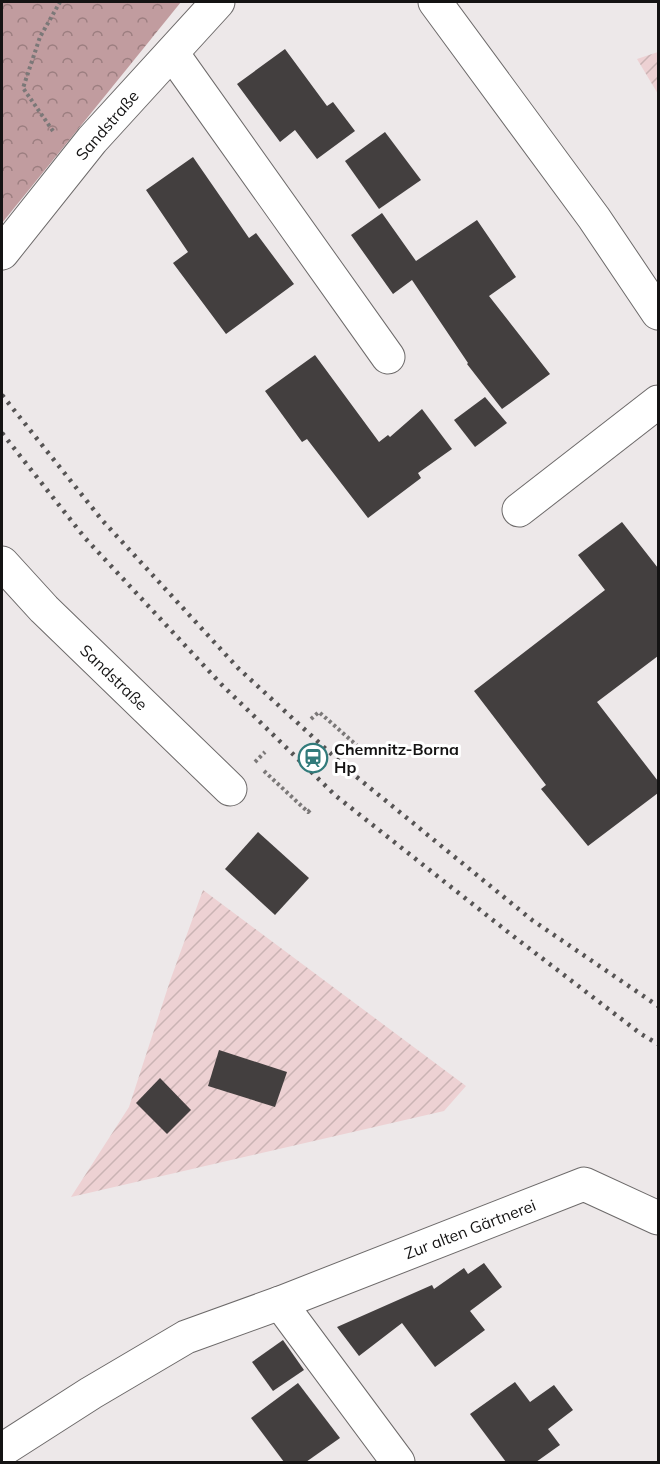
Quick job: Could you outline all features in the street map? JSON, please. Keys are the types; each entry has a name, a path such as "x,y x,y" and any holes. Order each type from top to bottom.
{"street":[{"name":"Sandstraße","path":"2,253 92,140 218,2"},
{"path":"435,2 594,218 658,313"},
{"path":"172,53 388,357"},
{"path":"519,510 658,402"},
{"name":"Sandstraße","path":"2,562 44,609 230,789"},
{"name":"Zur alten Gärtnerei","path":"2,1450 91,1393 186,1337 280,1303 584,1184 658,1218"},
{"path":"280,1303 398,1462"}],"path":[{"path":"60,2 40,37 23,88 75,163"},
{"path":"311,720 319,712 362,750"},
{"path":"255,762 308,812 311,809"}],"green space":[{"path":"2,2 181,2 2,223"}],"shaded area":[{"path":"658,52 658,94 637,59"},
{"path":"203,890 466,1086 444,1111 71,1197 129,1107 170,981"}],"building":[{"path":"285,49 327,106 333,102 355,131 317,159 295,130 280,142 237,84"},
{"path":"385,132 421,180 379,209 345,161"},
{"path":"193,157 249,238 256,233 294,284 226,334 173,263 188,252 146,190"},
{"path":"382,213 416,261 477,220 516,277 489,296 550,374 502,409 467,364 412,280 393,294 351,235"},
{"path":"315,355 379,442 388,435 390,437 422,409 452,449 418,473 421,478 368,518 307,439 302,442 265,391"},
{"path":"485,397 507,423 475,447 454,420"},
{"path":"622,522 658,568 658,656 597,702 658,781 658,793 588,846 541,789 546,785 474,691 605,590 578,555"},
{"path":"258,832 309,878 275,915 225,869"},
{"path":"219,1050 287,1072 275,1107 208,1086"},
{"path":"160,1078 191,1110 167,1134 136,1103"},
{"path":"484,1263 502,1287 470,1311 485,1330 435,1367 402,1323 359,1356 337,1327 432,1285 434,1289 464,1268 468,1274"},
{"path":"283,1340 304,1370 273,1391 252,1362"},
{"path":"515,1382 530,1402 554,1385 573,1410 548,1429 560,1445 536,1462 506,1462 470,1414"},
{"path":"298,1383 340,1438 306,1462 284,1462 251,1418"}],"railway":[{"path":"2,395 102,520 238,668 353,774 532,920 658,1006"},
{"path":"2,433 85,538 221,684 336,796 513,936 641,1034 658,1044"}],"place":[{"name":"Chemnitz-Borna Hp","path":"313,758"}]}
